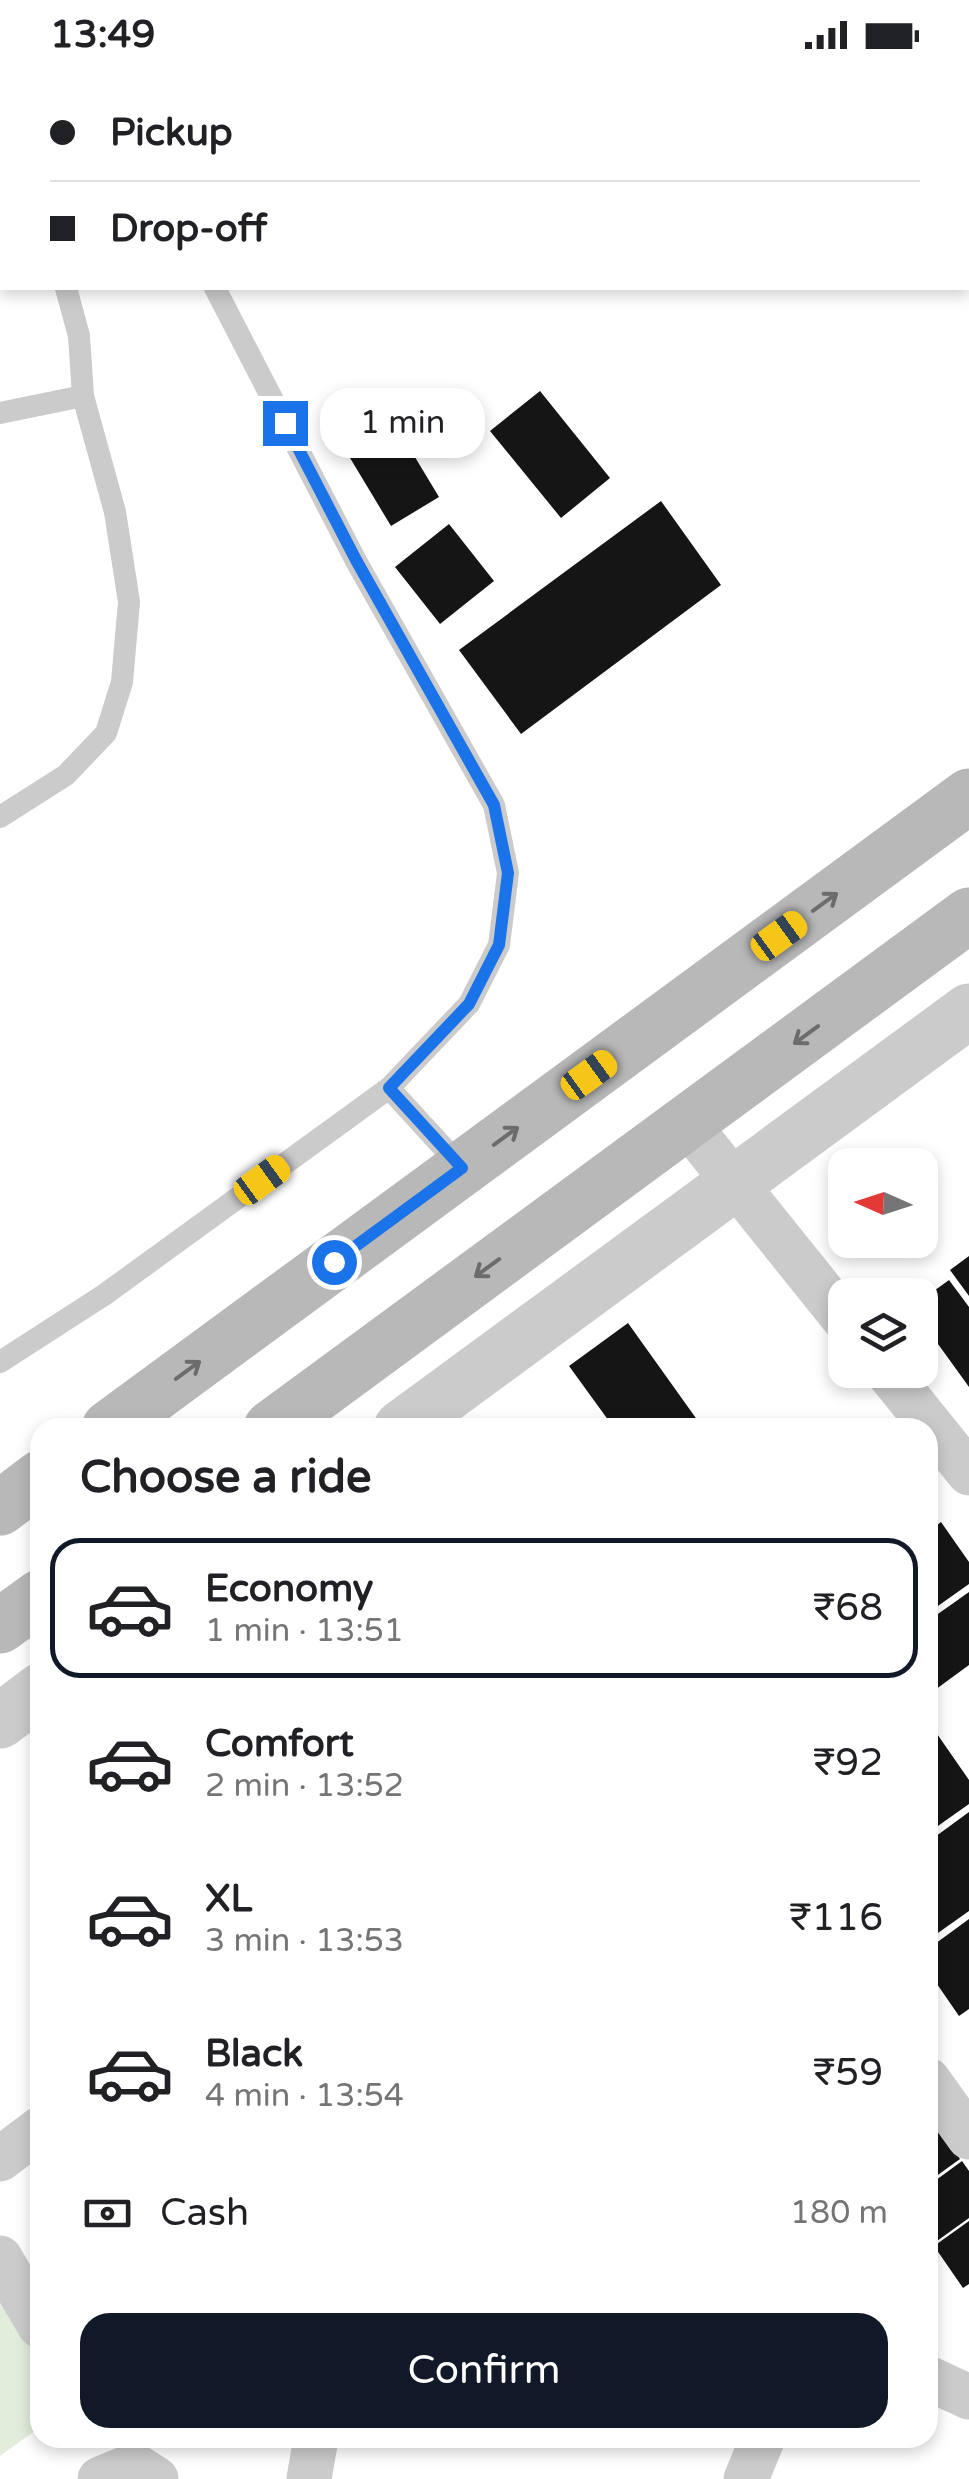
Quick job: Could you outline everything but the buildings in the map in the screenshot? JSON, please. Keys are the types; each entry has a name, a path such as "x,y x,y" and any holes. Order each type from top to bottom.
{"main road":[{"path":"123,1418 969,796"},
{"path":"285,1418 969,915"},
{"path":"0,1508 30,1486"},
{"path":"0,1626 30,1604"}],"street":[{"path":"414,1418 969,1011"},
{"path":"686,1122 828,1299"},
{"path":"900,1388 924,1418"},
{"path":"938,1437 954,1457"},
{"path":"0,1720 30,1698"},
{"path":"938,2094 969,2137"},
{"path":"0,2159 30,2136"},
{"path":"0,2258 30,2309"},
{"path":"938,2383 969,2398"},
{"path":"309,2479 314,2448"},
{"path":"746,2479 759,2448"},
{"path":"100,2479 134,2465 156,2479"}],"lane":[{"path":"0,817 66,775 106,733 122,682 128,602 116,512 83,396 79,336 67,290"},
{"path":"0,1362 104,1295 389,1088 469,1004 499,945 508,873 494,805 356,560 216,290"},
{"path":"0,413 83,396"},
{"path":"389,1088 462,1168"}],"green space":[{"path":"0,2279 30,2320 30,2434 0,2456"}],"route":[{"path":"285,423 356,560 494,805 508,873 499,945 469,1004 389,1088 462,1168 334,1262"}]}
